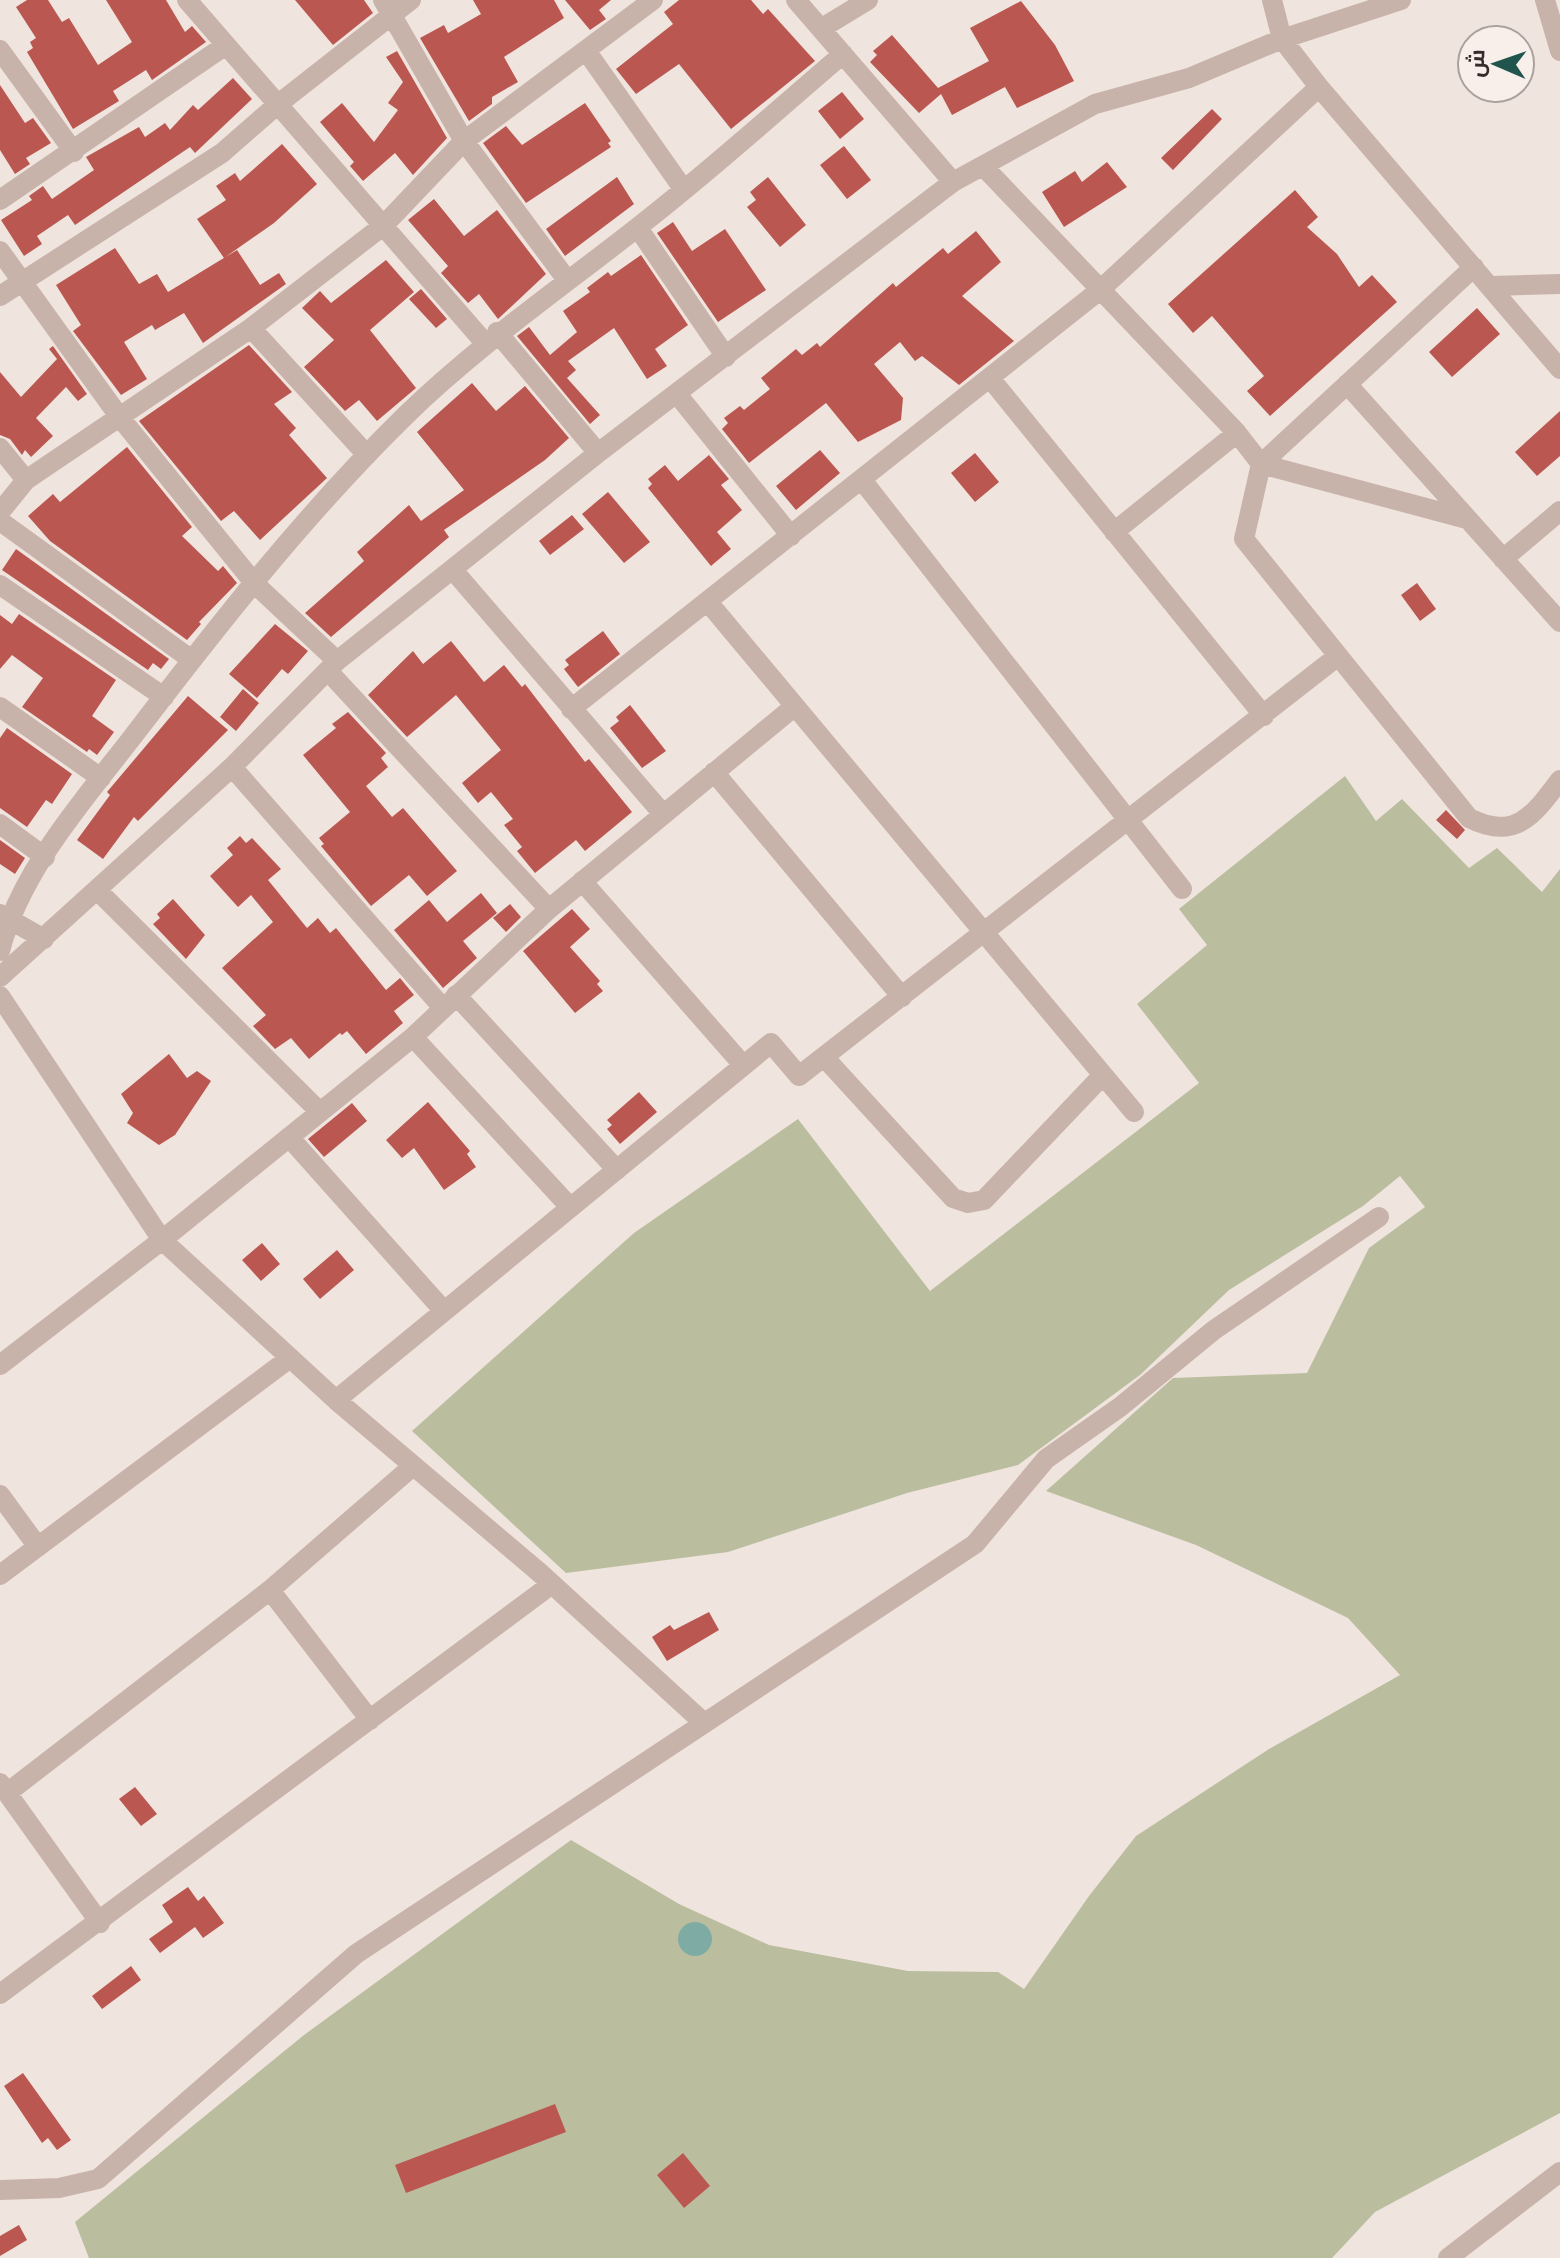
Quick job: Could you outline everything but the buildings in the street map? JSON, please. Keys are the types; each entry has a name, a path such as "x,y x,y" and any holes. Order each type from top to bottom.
{"street":[{"path":"187,0 384,225 598,453"},
{"path":"0,296 222,153 388,7 411,0"},
{"path":"0,512 26,480 251,328 384,225 464,141 653,0"},
{"path":"796,0 953,182"},
{"path":"822,28 868,0"},
{"path":"1272,0 1282,39 1319,87 1560,369"},
{"path":"0,977 232,767 333,666 598,453 953,182 1095,104 1189,78 1282,39 1401,0"},
{"path":"1545,0 1560,51"},
{"path":"388,7 464,141 567,280"},
{"path":"0,200 226,45"},
{"path":"0,50 74,152"},
{"path":"587,52 684,190"},
{"path":"0,951 4,916 101,778 192,660 367,455 491,338 638,228 843,54"},
{"path":"571,709 1100,290 1319,87"},
{"path":"983,166 1237,433 1261,464 1467,519"},
{"path":"638,228 726,357"},
{"path":"0,251 118,415 255,584 333,666 549,909"},
{"path":"1474,267 1261,464 1244,539 1469,818 1488,827 1514,827 1537,810 1560,780"},
{"path":"1491,286 1560,284"},
{"path":"251,328 367,455"},
{"path":"990,378 1264,716"},
{"path":"1347,384 1560,622"},
{"path":"677,394 791,536"},
{"path":"1114,532 1237,433"},
{"path":"0,448 26,480"},
{"path":"862,480 1182,889"},
{"path":"1503,559 1560,511"},
{"path":"0,521 192,660"},
{"path":"453,570 663,814"},
{"path":"0,585 164,697"},
{"path":"708,602 1134,1112"},
{"path":"336,1400 771,1043 799,1076 1338,656"},
{"path":"0,1365 162,1240 413,1037 549,909 795,706"},
{"path":"0,707 101,778"},
{"path":"232,767 450,1002 617,1170"},
{"path":"714,772 902,997"},
{"path":"0,824 45,857"},
{"path":"582,881 743,1065"},
{"path":"98,891 320,1112"},
{"path":"4,916 44,939"},
{"path":"0,996 162,1240 336,1400 552,1584 704,1723"},
{"path":"413,1037 570,1207"},
{"path":"824,1057 953,1198 968,1203 984,1200 1103,1075"},
{"path":"289,1137 444,1311"},
{"path":"1,2189 59,2188 98,2179 356,1954 975,1544 1046,1459 1120,1407 1214,1330 1379,1217"},
{"path":"0,1575 290,1358"},
{"path":"100,1923 4,1788 270,1590 413,1466"},
{"path":"0,1495 38,1547"},
{"path":"0,1994 100,1923 552,1584"},
{"path":"270,1590 370,1720"},
{"path":"1448,2258 1560,2172"}],"green space":[{"path":"1345,776 1376,821 1402,799 1469,868 1497,848 1542,892 1560,869 1560,2113 1375,2212 1332,2258 89,2258 75,2222 304,2035 571,1840 679,1904 769,1945 908,1971 998,1972 1024,1989 1089,1896 1136,1836 1269,1749 1400,1675 1348,1618 1196,1545 1046,1491 1173,1378 1307,1373 1369,1248 1425,1207 1400,1176 1363,1206 1229,1290 1140,1375 1018,1465 907,1493 728,1552 566,1573 412,1431 634,1233 798,1119 930,1291 1199,1083 1137,1004 1207,945 1179,909"}],"water":[{"path":"695,1922 707,1927 712,1939 707,1951 695,1956 683,1951 678,1939 683,1927"}]}
